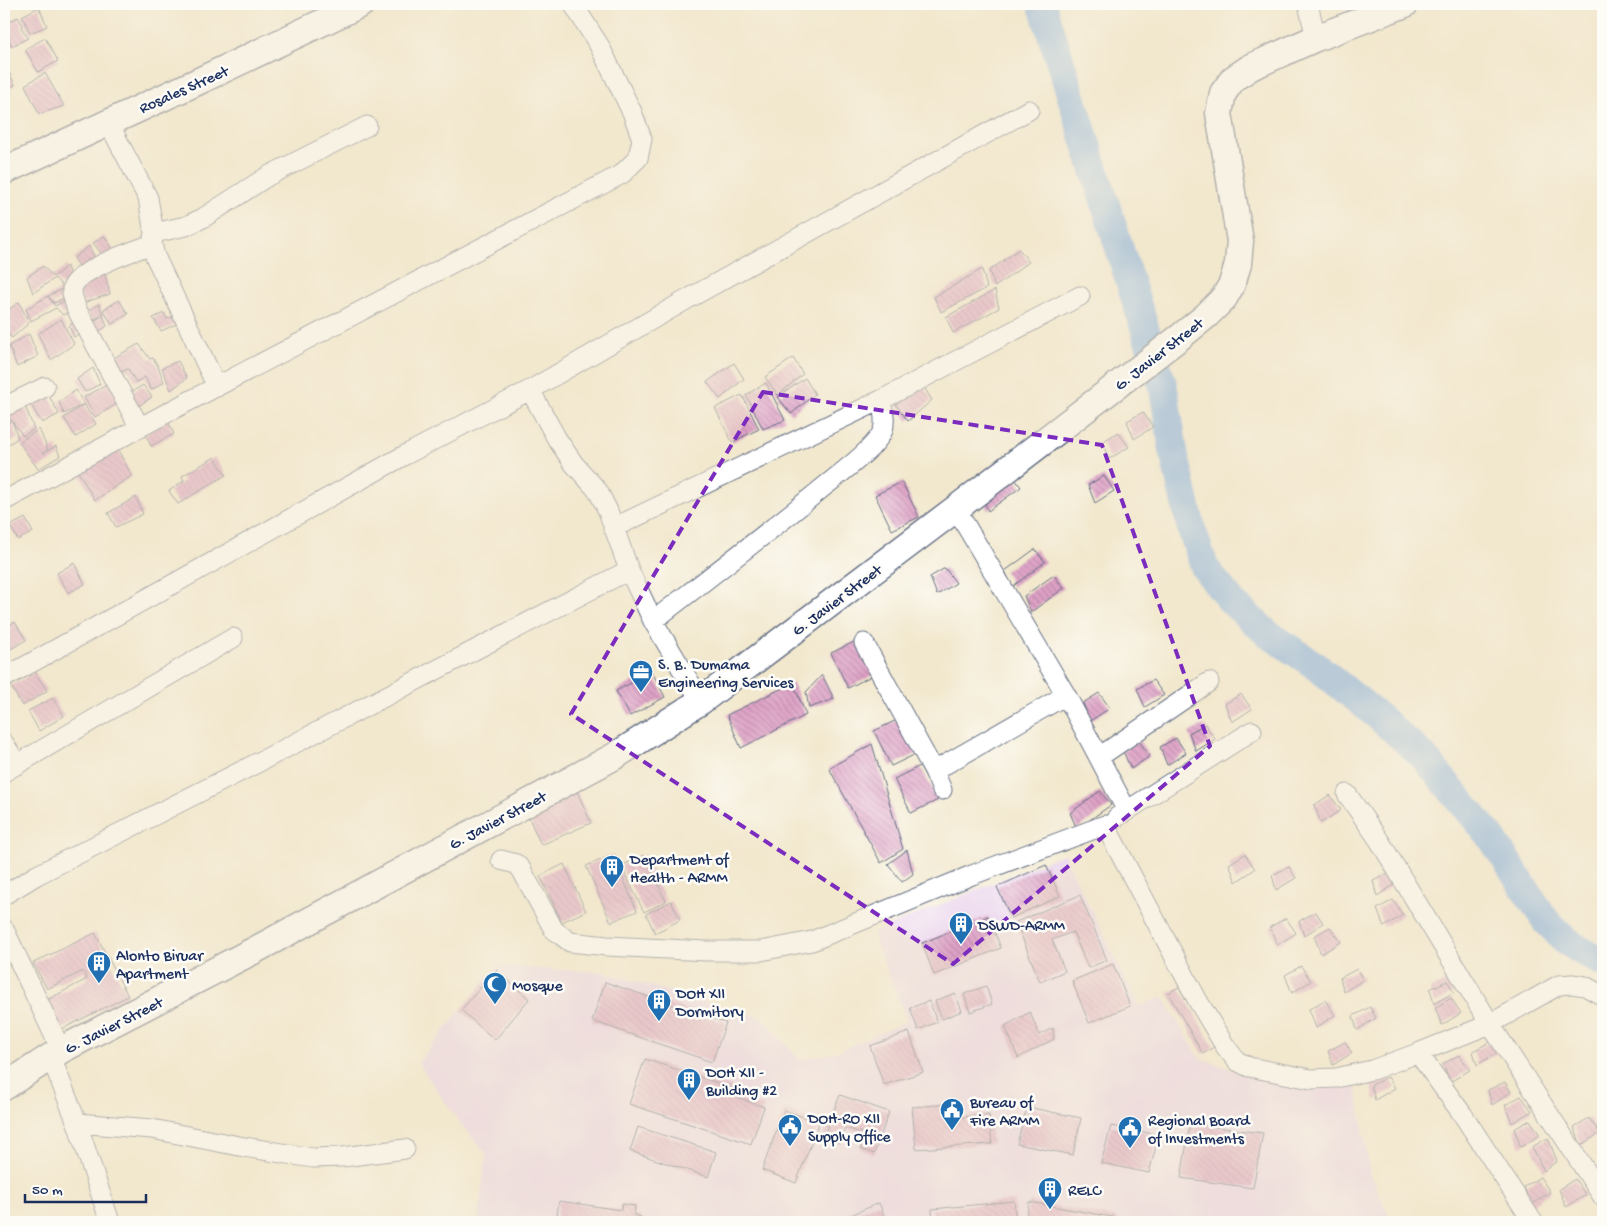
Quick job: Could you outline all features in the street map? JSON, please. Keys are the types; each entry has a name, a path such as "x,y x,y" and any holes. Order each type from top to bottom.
{"street":[{"name":"Rosales Street","path":"4,171 208,78 361,4"},
{"path":"4,501 622,174 638,158 642,140 632,112 599,45 572,4"},
{"path":"1308,4 1316,38"},
{"name":"G. Javier Street","path":"4,1088 56,1054 255,950 615,756 700,701 956,509 1180,337 1206,316 1224,298 1232,284 1238,264 1240,241 1219,113 1223,92 1233,79 1251,67 1316,38 1405,4"},
{"path":"4,678 405,454 530,390 686,300 1029,110"},
{"path":"108,122 148,198 153,238 160,268 217,387"},
{"path":"140,428 76,308 72,290 75,283 80,277 103,264 153,238 203,218 268,176 367,126"},
{"path":"613,528 881,400 1080,296"},
{"path":"4,407 45,387"},
{"path":"530,390 557,439 574,464 598,491 608,511 629,570 652,621 700,701"},
{"path":"652,621 774,528 874,444 883,431 885,417 881,400"},
{"path":"956,509 1066,695 1127,811"},
{"path":"4,894 37,875 281,751 629,570"},
{"path":"4,743 10,768 233,638"},
{"path":"864,643 934,771 942,790"},
{"path":"1099,757 1209,682"},
{"path":"934,771 1066,695"},
{"path":"501,860 516,864 521,869 554,930 570,942 607,946 689,950 761,951 812,940 972,875 1105,825 1252,731"},
{"path":"1347,794 1379,840 1490,1024 1603,1197"},
{"path":"1105,825 1198,1001 1225,1046 1237,1061 1249,1067 1311,1079 1336,1078 1372,1070 1418,1054 1490,1024 1559,985 1585,986 1603,996"},
{"path":"4,929 56,1054 110,1222"},
{"path":"1418,1054 1463,1115 1533,1222"},
{"path":"77,1123 152,1129 313,1158 343,1157 405,1149"}],"highlighted area":[{"path":"763,392 1102,445 1210,746 953,964 571,714"}],"shaded area":[{"path":"1064,854 1139,1006 1163,997 1200,1058 1245,1074 1323,1087 1356,1085 1370,1175 1392,1222 478,1222 486,1154 460,1123 418,1063 496,967 602,972 763,1018 800,1060 837,1052 907,1021 872,933"}],"building":[{"path":"39,7 47,26 30,33 22,16"},
{"path":"18,17 23,25 21,27 28,38 12,46 4,24"},
{"path":"4,32 10,46 4,49"},
{"path":"45,38 58,61 38,72 25,49"},
{"path":"4,61 15,85 4,91"},
{"path":"45,73 64,106 39,114 25,85"},
{"path":"104,236 115,252 105,258 93,243"},
{"path":"89,246 97,262 82,271 74,258"},
{"path":"1019,249 1029,262 995,287 989,271"},
{"path":"43,266 53,277 67,266 71,281 62,286 55,278 33,293 27,277"},
{"path":"982,269 987,288 941,312 934,297"},
{"path":"104,271 110,294 83,303 77,287"},
{"path":"62,289 64,298 54,303 48,296"},
{"path":"995,290 999,308 953,333 946,317"},
{"path":"48,296 55,306 66,300 70,311 63,315 56,308 31,321 26,309"},
{"path":"119,300 128,314 112,324 103,310"},
{"path":"19,302 29,323 12,338 4,332 4,313"},
{"path":"99,304 103,315 91,321 86,312"},
{"path":"164,313 167,319 176,316 179,323 161,331 153,318"},
{"path":"103,315 107,326 97,333 92,323"},
{"path":"61,319 74,344 51,360 38,334"},
{"path":"77,320 81,333 74,337 69,326"},
{"path":"29,334 38,356 17,367 9,346"},
{"path":"139,344 150,359 153,358 164,382 151,390 145,377 136,382 128,369 116,374 108,361"},
{"path":"793,358 803,374 778,395 765,377"},
{"path":"178,361 187,378 171,390 162,368"},
{"path":"734,363 744,379 720,399 707,382"},
{"path":"93,368 100,384 85,392 77,379"},
{"path":"805,378 815,394 791,414 778,397"},
{"path":"766,383 785,420 763,429 746,395"},
{"path":"109,384 120,402 95,417 84,397"},
{"path":"922,384 932,400 908,421 895,403"},
{"path":"143,385 152,397 134,409 128,394"},
{"path":"76,390 84,404 64,414 59,402"},
{"path":"48,394 59,414 42,423 30,403"},
{"path":"742,395 759,429 732,442 715,408"},
{"path":"24,403 34,429 23,436 6,413"},
{"path":"84,404 96,424 76,437 64,418"},
{"path":"1143,412 1153,427 1134,439 1127,421"},
{"path":"167,419 174,434 151,446 146,435"},
{"path":"12,420 18,438 4,447 4,427"},
{"path":"39,429 48,450 43,453 56,446 60,456 38,469 19,442"},
{"path":"1118,432 1129,447 1109,459 1102,442"},
{"path":"116,446 132,476 95,500 78,472"},
{"path":"215,457 226,475 178,504 169,491 184,481 182,476"},
{"path":"1011,474 1021,487 988,511 981,495"},
{"path":"1104,476 1114,491 1095,503 1088,485"},
{"path":"902,482 919,517 892,530 875,495"},
{"path":"136,497 143,514 116,527 108,513"},
{"path":"25,518 33,532 18,540 10,526"},
{"path":"1035,549 1045,562 1012,587 1005,571"},
{"path":"74,563 85,584 68,593 57,573"},
{"path":"945,568 956,583 937,595 930,577"},
{"path":"1054,575 1064,588 1031,612 1024,596"},
{"path":"15,622 26,640 4,653 4,627"},
{"path":"858,640 875,674 848,688 831,653"},
{"path":"35,672 47,691 22,706 11,686"},
{"path":"652,672 665,697 630,716 616,691"},
{"path":"822,675 834,699 809,708 806,692"},
{"path":"1153,680 1164,695 1145,707 1137,689"},
{"path":"793,683 806,715 741,748 727,715"},
{"path":"1099,693 1110,708 1090,721 1083,703"},
{"path":"1241,694 1252,709 1232,722 1225,704"},
{"path":"53,698 64,716 39,731 28,711"},
{"path":"901,718 918,753 891,766 874,731"},
{"path":"1205,724 1215,739 1196,751 1189,733"},
{"path":"1176,738 1186,753 1167,765 1160,747"},
{"path":"1139,741 1150,756 1131,769 1123,751"},
{"path":"872,744 903,849 881,863 829,768"},
{"path":"920,766 938,800 911,813 894,779"},
{"path":"576,789 591,823 541,845 526,811"},
{"path":"1100,791 1111,805 1077,829 1070,813"},
{"path":"1330,795 1341,810 1321,823 1314,805"},
{"path":"907,850 913,874 902,882 888,864"},
{"path":"1245,854 1255,869 1236,882 1229,864"},
{"name":"Department of Health - ARMM","path":"613,855 637,911 611,922 586,866"},
{"path":"644,855 666,901 644,912 621,866"},
{"path":"564,864 586,911 562,922 540,876"},
{"path":"1046,865 1060,896 1011,918 997,887"},
{"path":"1289,867 1296,878 1276,890 1272,875"},
{"path":"1390,873 1397,883 1377,896 1373,881"},
{"path":"1080,895 1107,960 1088,968 1073,932 1052,940 1065,971 1040,982 1016,922"},
{"path":"1393,900 1403,915 1384,927 1377,909"},
{"path":"671,901 680,920 655,933 646,914"},
{"path":"1316,912 1323,923 1304,936 1299,921"},
{"name":"DSWD-ARMM","path":"988,916 1001,948 934,975 922,943"},
{"path":"1286,918 1296,933 1277,945 1270,927"},
{"path":"1330,927 1341,942 1321,954 1314,936"},
{"name":"Alonto Biruar Apartment","path":"95,933 128,996 62,1029 47,1000 87,979 83,971 47,989 33,963"},
{"path":"1113,964 1130,1006 1089,1023 1072,981"},
{"path":"1301,966 1311,981 1292,993 1285,975"},
{"path":"1357,969 1363,980 1344,992 1340,978"},
{"name":"Mosque","path":"496,970 529,999 495,1040 461,1010"},
{"path":"1447,981 1454,992 1434,1004 1430,989"},
{"name":"DOH XII Dormitory","path":"605,982 726,1023 712,1062 592,1021"},
{"path":"986,986 992,1004 970,1012 964,994"},
{"path":"1179,987 1214,1047 1203,1054 1168,993"},
{"path":"955,993 962,1011 942,1019 935,1001"},
{"path":"1451,998 1461,1013 1442,1025 1435,1008"},
{"path":"1325,1000 1335,1015 1316,1028 1309,1009"},
{"path":"929,1001 937,1022 918,1030 910,1008"},
{"path":"1370,1007 1376,1018 1357,1030 1353,1016"},
{"path":"1030,1012 1039,1035 1053,1028 1054,1039 1018,1058 1005,1026"},
{"path":"909,1032 923,1072 884,1085 870,1046"},
{"path":"1345,1042 1352,1053 1333,1065 1328,1051"},
{"path":"1490,1042 1497,1053 1477,1065 1473,1051"},
{"path":"1459,1055 1470,1070 1450,1082 1443,1064"},
{"name":"DOH XII - Building #2","path":"645,1059 742,1091 739,1098 764,1107 751,1144 629,1104"},
{"path":"1388,1077 1395,1088 1375,1100 1371,1085"},
{"path":"1505,1082 1511,1092 1492,1105 1488,1090"},
{"path":"840,1095 889,1112 874,1154 860,1149 865,1134 845,1128 840,1143 823,1138"},
{"path":"1521,1096 1532,1111 1512,1123 1505,1105"},
{"name":"Bureau of Fire ARMM","path":"949,1104 950,1118 989,1115 992,1144 916,1149 912,1107"},
{"path":"1027,1107 1081,1118 1073,1155 1017,1144"},
{"name":"DOH-RO XII Supply Office","path":"784,1110 819,1123 796,1183 762,1170"},
{"path":"1589,1118 1600,1133 1581,1145 1574,1127"},
{"path":"1530,1120 1540,1135 1521,1147 1514,1129"},
{"path":"1190,1124 1263,1133 1253,1188 1181,1178"},
{"name":"Regional Board of Investments","path":"1111,1126 1159,1135 1149,1173 1101,1163"},
{"path":"638,1127 716,1152 708,1177 630,1151"},
{"path":"1548,1138 1557,1161 1544,1171 1532,1147"},
{"path":"1540,1177 1550,1192 1531,1205 1524,1187"},
{"path":"1575,1179 1586,1195 1566,1207 1559,1189"},
{"path":"559,1201 621,1210 622,1204 635,1206 634,1215 641,1217 640,1222 556,1222"},
{"path":"1014,1201 1016,1222 933,1222 932,1209"},
{"name":"RELC","path":"1029,1202 1118,1218 1117,1222 1025,1222"},
{"path":"879,1203 887,1222 834,1222"}],"waterway":[{"path":"1042,4 1163,386 1174,454 1192,531 1205,568 1232,602 1267,633 1316,666 1379,717 1423,756 1491,837 1546,921 1567,942 1603,962"}],"place":[{"name":"S. B. Dumama Engineering Services","path":"641,693"},
{"name":"Department of Health - ARMM","path":"612,888"},
{"name":"DSWD-ARMM","path":"961,945"},
{"name":"Alonto Biruar Apartment","path":"99,984"},
{"name":"Mosque","path":"495,1005"},
{"name":"DOH XII Dormitory","path":"659,1022"},
{"name":"DOH XII - Building #2","path":"689,1101"},
{"name":"Bureau of Fire ARMM","path":"952,1131"},
{"name":"DOH-RO XII Supply Office","path":"790,1147"},
{"name":"Regional Board of Investments","path":"1130,1149"},
{"name":"RELC","path":"1050,1210"}]}
